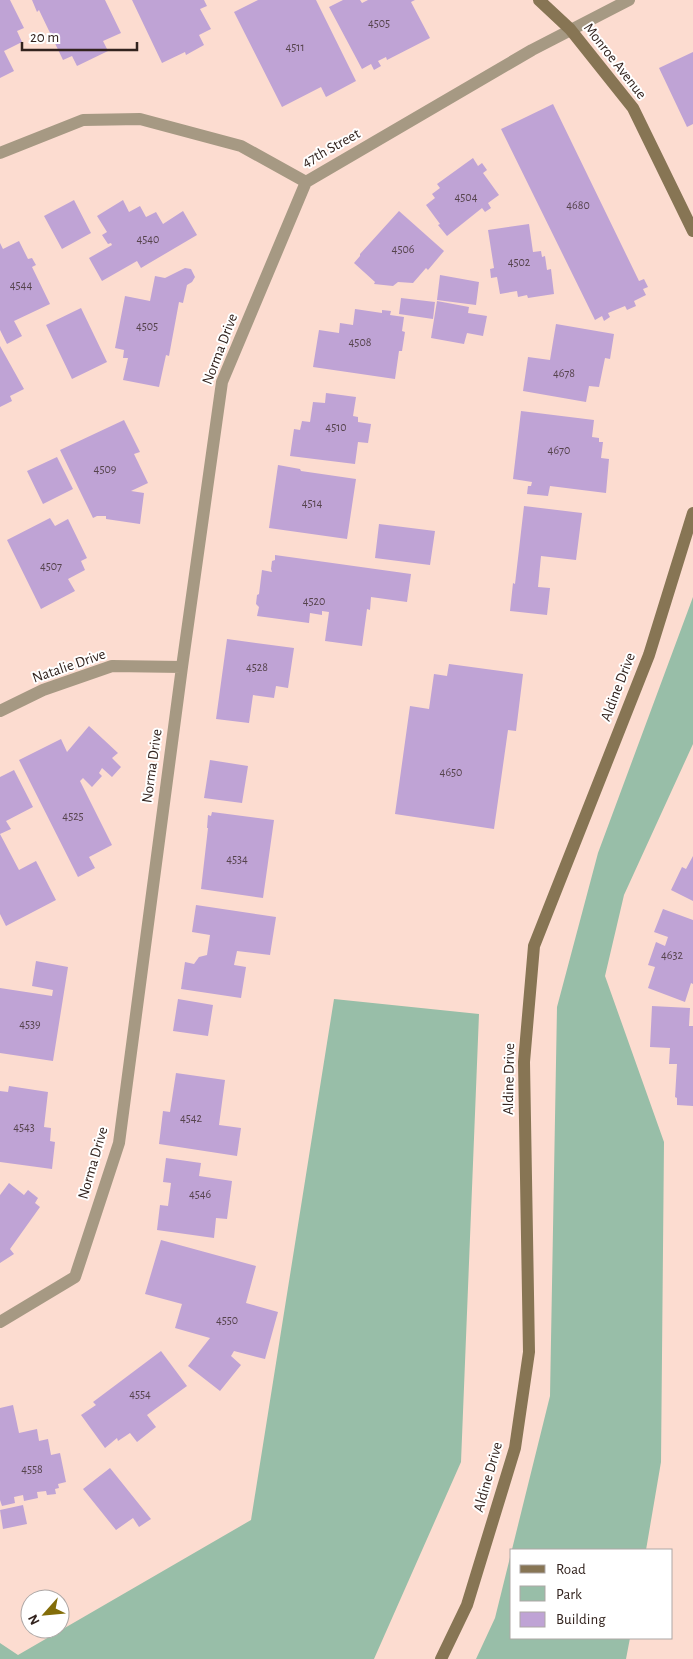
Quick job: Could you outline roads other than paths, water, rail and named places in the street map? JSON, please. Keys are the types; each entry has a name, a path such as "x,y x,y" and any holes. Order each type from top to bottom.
{"main road":[{"name":"Monroe Avenue","path":"539,0 570,29 633,108 693,231"},
{"name":"Aldine Drive","path":"441,1659 467,1605 515,1448 529,1352 524,1062 534,946 648,655 693,514"}],"street":[{"name":"47th Street","path":"0,153 83,120 140,119 241,146 306,182 532,50 629,0"},
{"name":"Norma Drive","path":"0,1322 75,1276 119,1143 222,382 306,182"},
{"name":"Natalie Drive","path":"0,711 43,690 112,666 182,667"}]}
